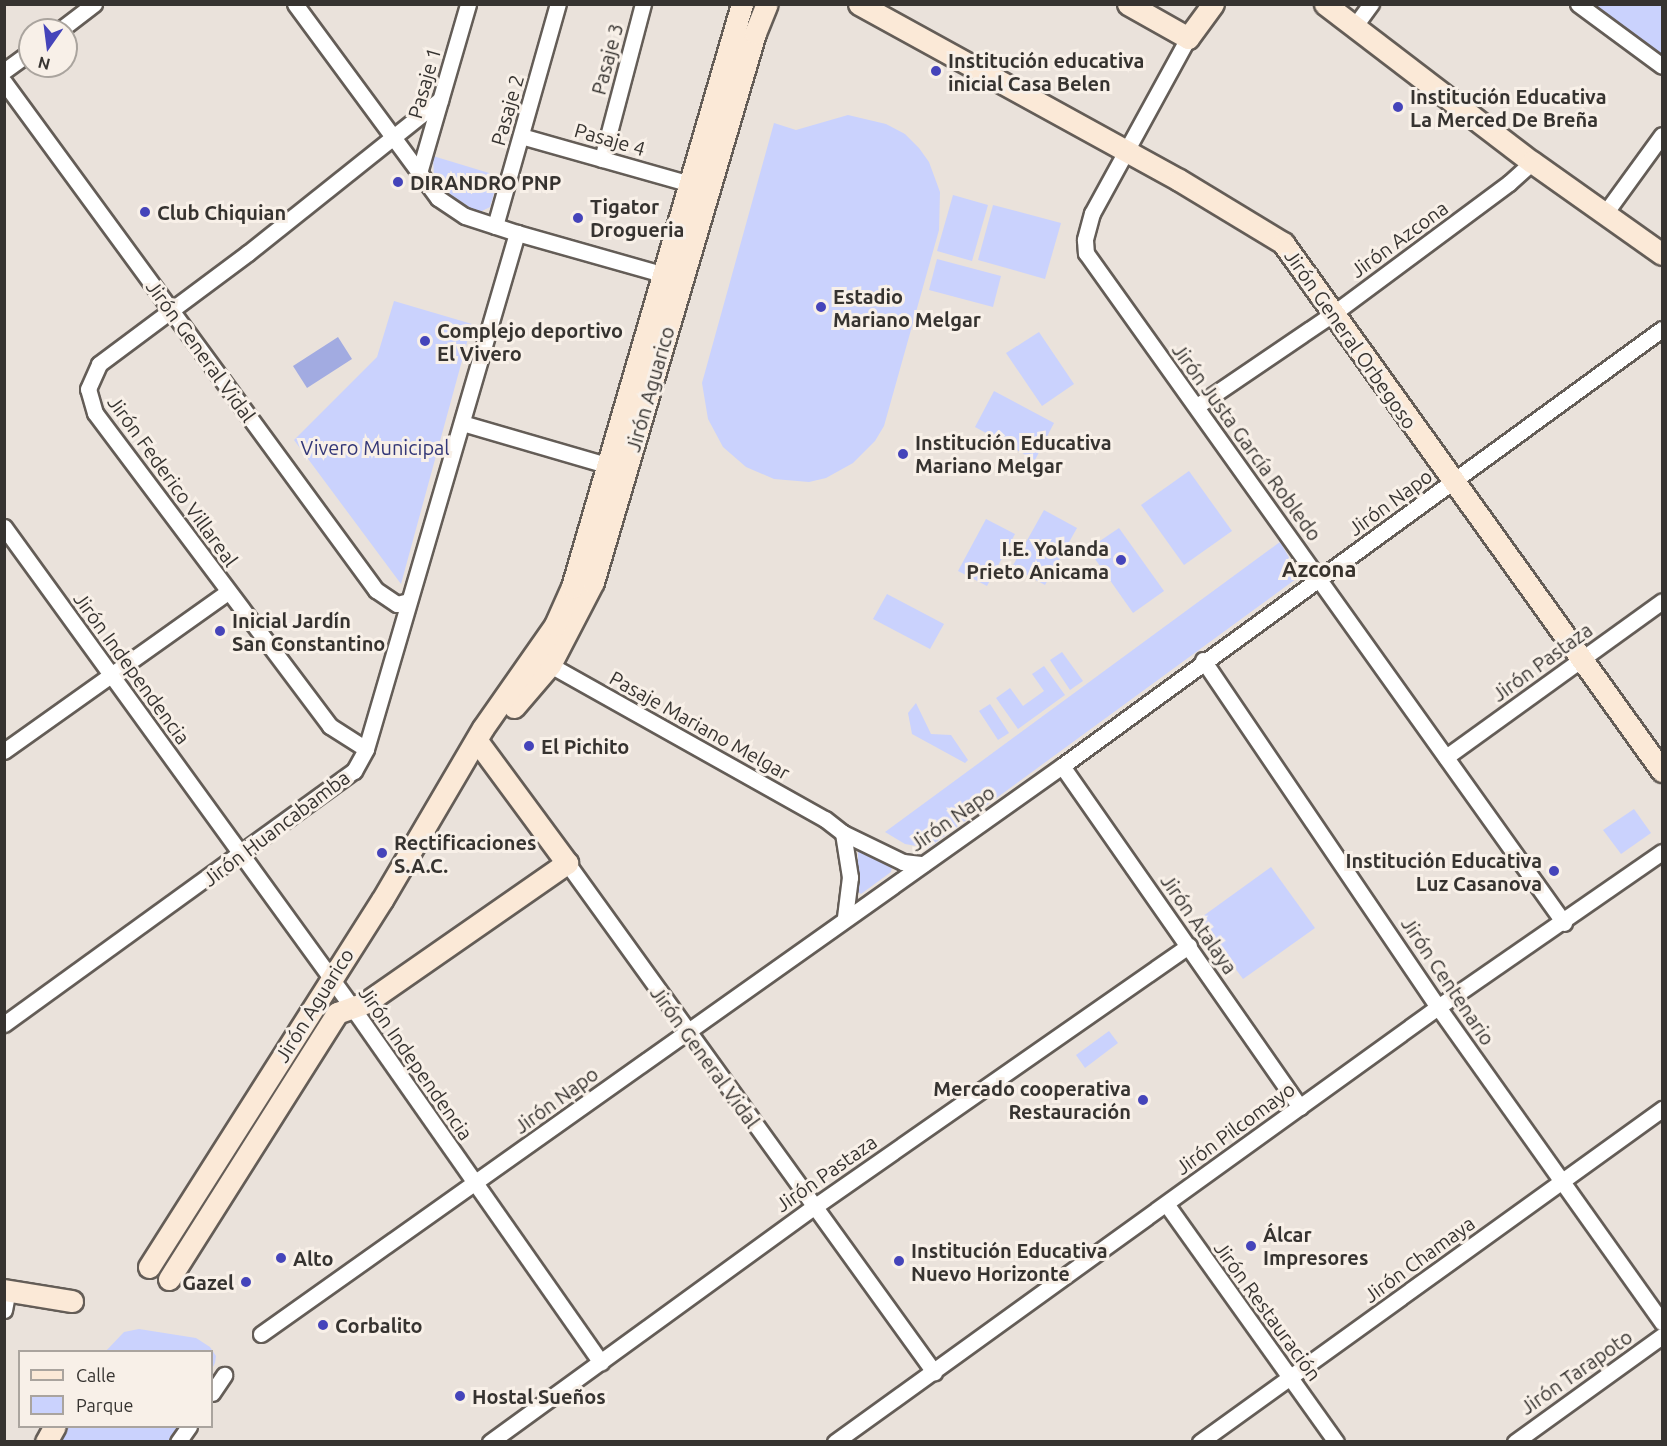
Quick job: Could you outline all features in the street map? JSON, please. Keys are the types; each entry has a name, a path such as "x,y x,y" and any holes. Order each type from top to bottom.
{"street":[{"path":"76,18 94,4"},
{"path":"295,4 438,198 465,216 517,234 682,279"},
{"name":"Pasaje 1","path":"419,173 468,4"},
{"name":"Pasaje 2","path":"495,226 558,4"},
{"name":"Pasaje 3","path":"602,159 643,4"},
{"name":"Jirón Aguarico","path":"542,661 572,587 687,183 742,4"},
{"name":"Jirón Aguarico","path":"149,1267 330,977 382,900 477,741 493,733 542,661 582,609 599,565 682,279 767,4"},
{"name":"Jirón General Orbegoso","path":"859,4 1126,150 1283,243 1662,771"},
{"path":"1128,4 1188,38"},
{"path":"1126,150 1188,38 1213,4"},
{"path":"1325,4 1532,162 1606,212 1662,254"},
{"path":"1354,27 1371,4"},
{"path":"1578,4 1662,66"},
{"path":"4,71 18,61"},
{"name":"Jirón General Vidal","path":"4,82 376,590 397,603 409,601"},
{"name":"Jirón Federico Villareal","path":"366,749 330,726 228,592 89,401 91,375 99,364 394,139 440,100"},
{"path":"1606,212 1662,135"},
{"name":"Pasaje 4","path":"521,136 687,183"},
{"name":"Jirón Justa García Robledo","path":"1126,150 1092,213 1085,240 1086,253 1564,923"},
{"name":"Jirón Azcona","path":"1197,406 1334,313 1509,183 1532,162"},
{"name":"Jirón Huancabamba","path":"4,1024 347,778 366,749 517,234"},
{"name":"Jirón Napo","path":"261,1334 476,1184 845,918 1062,766 1203,660 1319,580 1662,329"},
{"path":"462,423 607,465"},
{"name":"Jirón Independencia","path":"4,527 352,1007 601,1362"},
{"path":"4,751 228,592"},
{"name":"Jirón Pastaza","path":"1446,757 1662,601"},
{"name":"Jirón Centenario","path":"1203,660 1438,1007 1662,1322"},
{"name":"Pasaje Mariano Melgar","path":"542,661 825,819 843,833 903,862 923,864"},
{"name":"Jirón General Vidal","path":"477,741 934,1372"},
{"name":"Jirón Atalaya","path":"1062,766 1190,945 1300,1107"},
{"path":"843,833 850,860 845,918"},
{"name":"Jirón Pilcomayo","path":"835,1442 1167,1205 1438,1007 1564,923 1662,852"},
{"name":"Jirón Aguarico","path":"169,1279 337,1013 367,1002 567,863"},
{"name":"Jirón Pastaza","path":"490,1442 814,1207 1190,945"},
{"name":"Jirón Chamaya","path":"1200,1442 1662,1109"},
{"path":"190,1201 210,1213"},
{"name":"Jirón Restauración","path":"1167,1205 1336,1442"},
{"path":"6,1297 72,1301"},
{"name":"Jirón Tarapoto","path":"1515,1442 1662,1336"},
{"path":"213,1392 224,1375"},
{"path":"46,1442 54,1428"},
{"path":"178,1442 188,1428"}],"green space":[{"path":"1591,5 1662,5 1662,57"},
{"name":"Estadio Mariano Melgar","path":"848,115 886,124 905,134 919,148 929,162 940,192 939,230 884,426 875,441 853,463 826,478 809,482 774,479 746,467 723,447 708,419 702,383 774,123 796,130"},
{"path":"433,156 499,176 490,207 478,213 441,188 434,177"},
{"path":"953,195 988,205 972,261 937,251"},
{"path":"993,205 1061,223 1045,279 978,260"},
{"path":"937,259 1001,276 993,307 929,290"},
{"name":"Vivero Municipal","path":"394,301 472,324 401,584 294,440 377,357"},
{"path":"1039,332 1074,384 1042,406 1006,353"},
{"path":"994,391 1054,423 1035,460 975,427"},
{"path":"1189,471 1232,531 1184,565 1141,505"},
{"path":"1044,510 1077,528 1045,585 1012,567"},
{"path":"986,519 1015,534 987,586 958,571"},
{"path":"1119,528 1164,591 1133,613 1088,549"},
{"path":"1280,542 1300,576 928,848 905,844 885,832"},
{"path":"887,594 944,624 930,649 873,619"},
{"path":"1062,652 1083,681 1070,690 1050,660"},
{"path":"1044,666 1065,695 1018,729 996,698 1010,688 1023,706 1044,691 1032,674"},
{"path":"916,703 931,734 951,735 968,760 965,763 912,734 908,713"},
{"path":"990,704 1009,733 998,740 979,711"},
{"path":"1634,809 1651,833 1621,854 1603,830"},
{"path":"858,847 892,867 891,872 861,894 858,892"},
{"path":"1271,867 1315,928 1243,979 1199,919"},
{"path":"1109,1031 1118,1043 1085,1068 1076,1055"},
{"path":"139,1329 196,1338 212,1350 107,1350 124,1332"},
{"path":"213,1352 216,1356 213,1367"},
{"path":"60,1428 176,1428 168,1441 52,1442"}],"shaded area":[{"path":"338,337 352,359 307,388 293,366"}],"place":[{"name":"Institución educativa inicial Casa Belen","path":"936,71"},
{"name":"Institución Educativa La Merced De Breña","path":"1398,107"},
{"name":"DIRANDRO PNP","path":"398,182"},
{"name":"Club Chiquian","path":"145,212"},
{"name":"Tigator Drogueria","path":"578,218"},
{"name":"Estadio Mariano Melgar","path":"821,307"},
{"name":"Complejo deportivo El Vivero","path":"425,341"},
{"name":"Institución Educativa Mariano Melgar","path":"903,454"},
{"name":"I.E. Yolanda Prieto Anicama","path":"1121,560"},
{"name":"Inicial Jardín San Constantino","path":"220,631"},
{"name":"El Pichito","path":"529,746"},
{"name":"Rectificaciones S.A.C.","path":"382,853"},
{"name":"Institución Educativa Luz Casanova","path":"1554,871"},
{"name":"Mercado cooperativa Restauración","path":"1143,1100"},
{"name":"Álcar Impresores","path":"1251,1246"},
{"name":"Alto","path":"281,1258"},
{"name":"Institución Educativa Nuevo Horizonte","path":"899,1261"},
{"name":"Gazel","path":"246,1282"},
{"name":"Corbalito","path":"323,1325"},
{"name":"Hostal Sueños","path":"460,1396"}],"district":[{"name":"Azcona","path":"1319,569"}]}
